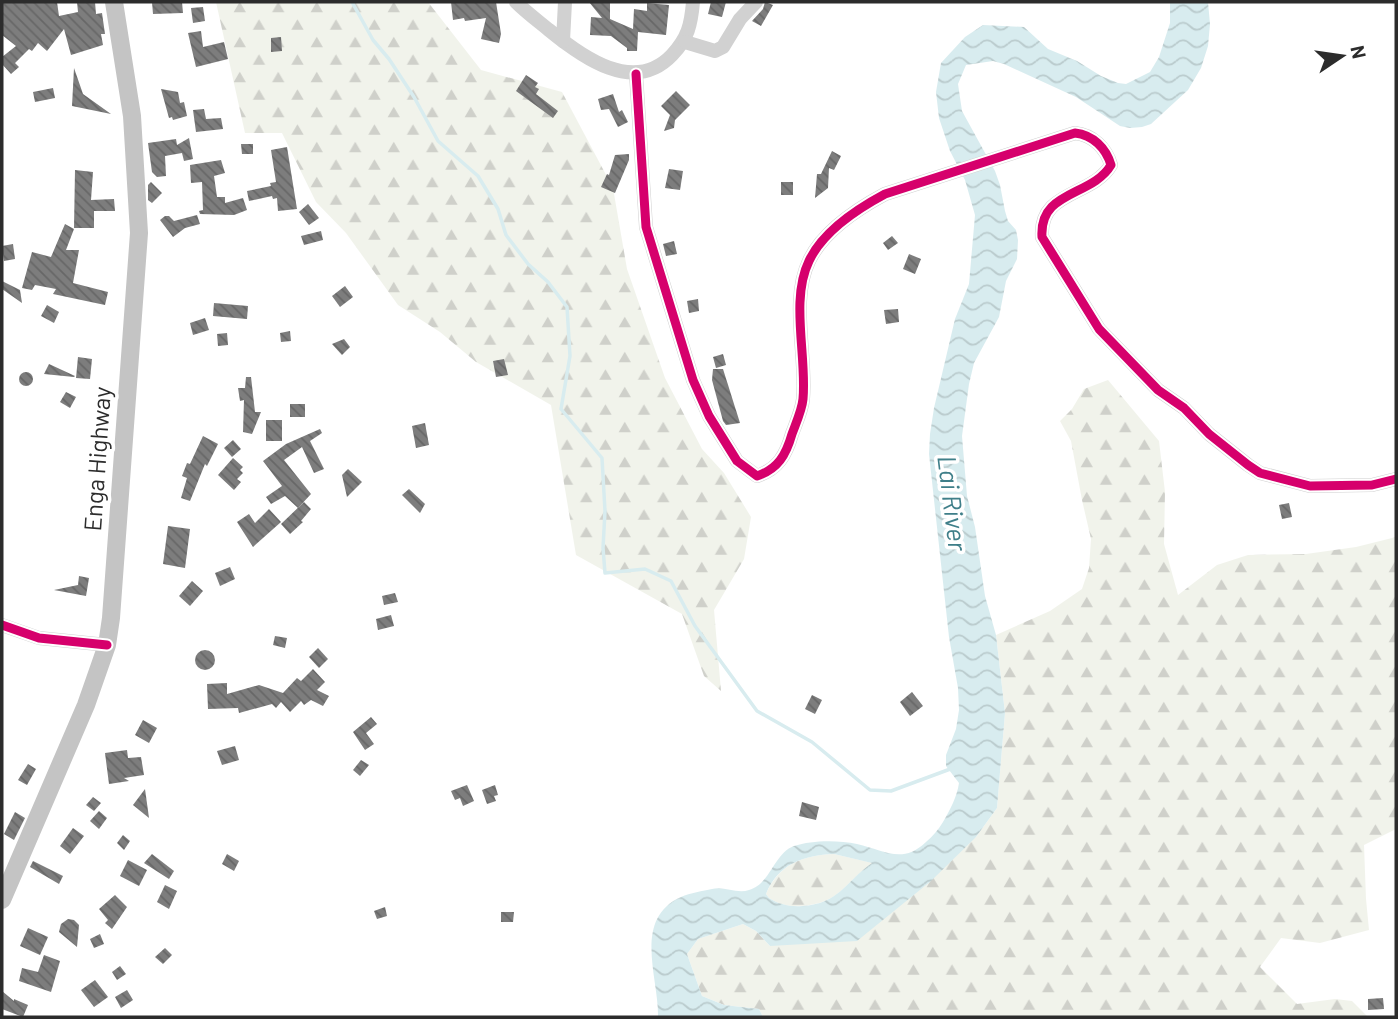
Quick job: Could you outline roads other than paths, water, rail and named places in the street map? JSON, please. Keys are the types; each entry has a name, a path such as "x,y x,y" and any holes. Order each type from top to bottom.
{"main road":[{"name":"Enga Highway","path":"2,900 86,705 107,645 112,605 139,233 132,116 114,2"}],"street":[{"path":"516,2 597,65 636,74 665,63 685,42 692,18 693,2"},
{"path":"563,41 565,2"},
{"path":"685,42 715,51 723,47 740,19 756,2"},
{"path":"636,74 646,227 693,380 709,416 737,461 757,476 771,472 787,454 803,401 803,277 810,258 826,238 861,207 885,194 1075,133 1086,134 1107,155 1111,165 1104,176 1062,198 1046,212 1041,225 1045,245 1099,329 1158,390 1184,408 1227,449 1260,472 1310,486 1372,485 1396,479"},
{"path":"2,625 39,638 107,645"},
{"path":"2,635 23,632"}],"water":[{"name":"Lai River","path":"1170,2 1208,2 1208,46 1201,68 1188,90 1151,124 1142,127 1120,126 1076,97 993,61 966,65 958,84 962,111 995,171 1008,221 1016,230 1018,240 1017,259 1006,281 999,317 974,363 962,436 967,496 975,527 985,596 996,635 1005,713 997,808 976,837 931,881 857,941 770,946 756,931 743,924 698,939 687,954 702,996 724,1005 759,1009 763,1017 658,1017 652,934 666,907 681,897 696,892 717,888 744,891 756,887 781,855 801,844 842,842 893,854 909,853 926,842 937,830 957,793 959,783 946,766 946,755 956,729 958,688 949,637 929,454 934,408 955,319 969,284 975,215 965,180 950,151 939,118 936,92 941,63 965,37 983,25 1024,27 1048,49 1077,61 1101,76 1126,84 1150,72 1159,57 1170,23","holes":["834,854 872,863 833,897 815,904 784,905 766,894 777,875 785,868 812,856"]}],"waterway":[{"path":"352,2 373,40 414,97 438,141 478,176 498,209 506,235 567,307 570,356 561,409 602,458 605,573 645,569 671,581 695,626 757,711 812,742 870,790 891,791 953,768"}]}
